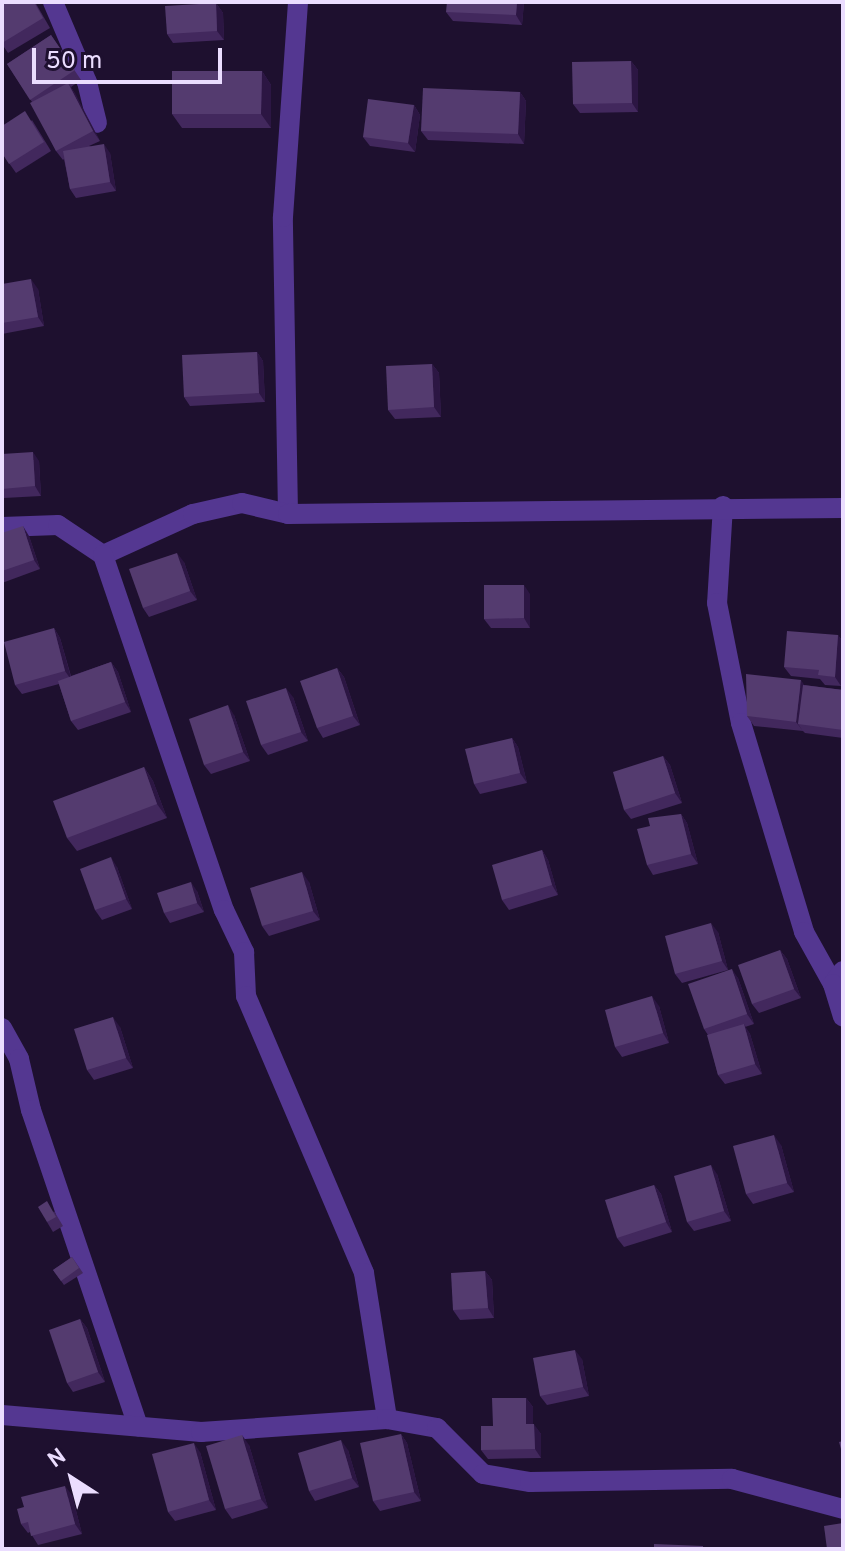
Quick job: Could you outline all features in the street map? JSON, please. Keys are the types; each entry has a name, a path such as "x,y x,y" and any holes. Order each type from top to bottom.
{"street":[{"path":"53,2 87,82 97,123"},
{"path":"288,514 283,217 298,2"},
{"path":"103,555 193,514 242,503 288,514 723,506 843,508"},
{"path":"723,506 717,603 741,723 804,932 838,977 843,1017"},
{"path":"2,527 58,525 103,555 224,910 244,952 246,996 364,1273 387,1419"},
{"path":"2,1028 19,1059 31,1110 138,1426"},
{"path":"2,1415 252,1432 387,1419 437,1428 483,1474 530,1482 732,1479 843,1509"}],"building":[{"path":"2,2 34,2 43,18 2,43"},
{"path":"447,2 517,2 516,15 446,12"},
{"path":"216,3 217,31 167,34 165,6"},
{"path":"51,35 75,70 30,100 7,64"},
{"path":"631,61 632,103 573,104 572,62"},
{"path":"172,71 262,71 261,114 172,114"},
{"path":"68,83 93,131 56,151 30,103"},
{"path":"423,88 520,92 518,134 421,131"},
{"path":"368,99 414,105 408,143 363,137"},
{"path":"25,111 44,142 9,164 2,153 2,126"},
{"path":"104,144 110,182 70,189 63,151"},
{"path":"31,279 38,317 2,323 2,284"},
{"path":"257,352 259,393 184,397 182,355"},
{"path":"432,364 434,407 388,410 386,366"},
{"path":"33,452 35,486 2,489 2,454"},
{"path":"23,526 34,560 2,571 2,533"},
{"path":"177,553 190,591 143,608 129,569"},
{"path":"484,585 524,585 524,618 484,619"},
{"path":"54,628 65,671 15,685 4,642"},
{"path":"787,631 838,635 835,677 818,675 819,670 784,667"},
{"path":"111,662 125,702 71,721 58,681"},
{"path":"337,668 353,716 317,728 300,681"},
{"path":"746,674 801,680 796,722 747,716"},
{"path":"803,685 843,690 843,730 798,724"},
{"path":"286,688 301,732 261,745 246,701"},
{"path":"228,705 243,752 204,765 189,719"},
{"path":"512,738 520,773 474,784 465,749"},
{"path":"663,756 675,793 624,810 613,772"},
{"path":"144,767 157,804 67,838 53,801"},
{"path":"681,814 691,854 647,865 637,829 650,826 648,818"},
{"path":"542,850 552,885 502,900 492,865"},
{"path":"111,857 126,899 95,910 80,869"},
{"path":"302,872 313,911 262,926 250,888"},
{"path":"191,882 197,903 164,913 157,893"},
{"path":"711,923 722,961 675,974 665,936"},
{"path":"780,950 794,989 752,1004 738,965"},
{"path":"732,969 747,1014 704,1029 688,984"},
{"path":"652,996 663,1033 615,1047 605,1010"},
{"path":"113,1017 126,1058 87,1070 74,1029"},
{"path":"744,1024 755,1064 718,1075 707,1035"},
{"path":"774,1135 787,1183 746,1194 733,1146"},
{"path":"711,1165 724,1211 687,1222 674,1176"},
{"path":"654,1185 666,1222 617,1238 605,1200"},
{"path":"47,1201 56,1217 47,1222 38,1207"},
{"path":"72,1257 79,1268 61,1281 53,1270"},
{"path":"485,1271 488,1308 453,1310 451,1273"},
{"path":"80,1319 98,1372 67,1383 49,1330"},
{"path":"575,1350 583,1387 540,1396 533,1358"},
{"path":"492,1398 526,1398 526,1424 534,1424 535,1449 481,1450 481,1426 493,1426"},
{"path":"401,1434 414,1492 373,1501 360,1443"},
{"path":"242,1435 261,1499 225,1509 206,1446"},
{"path":"341,1440 352,1478 309,1491 298,1453"},
{"path":"194,1443 209,1500 168,1512 152,1454"},
{"path":"65,1486 75,1524 31,1536 28,1522 21,1524 17,1509 24,1507 21,1497"},
{"path":"843,1523 843,1549 827,1549 824,1526"},
{"path":"654,1544 703,1546 703,1549 654,1549"}]}
